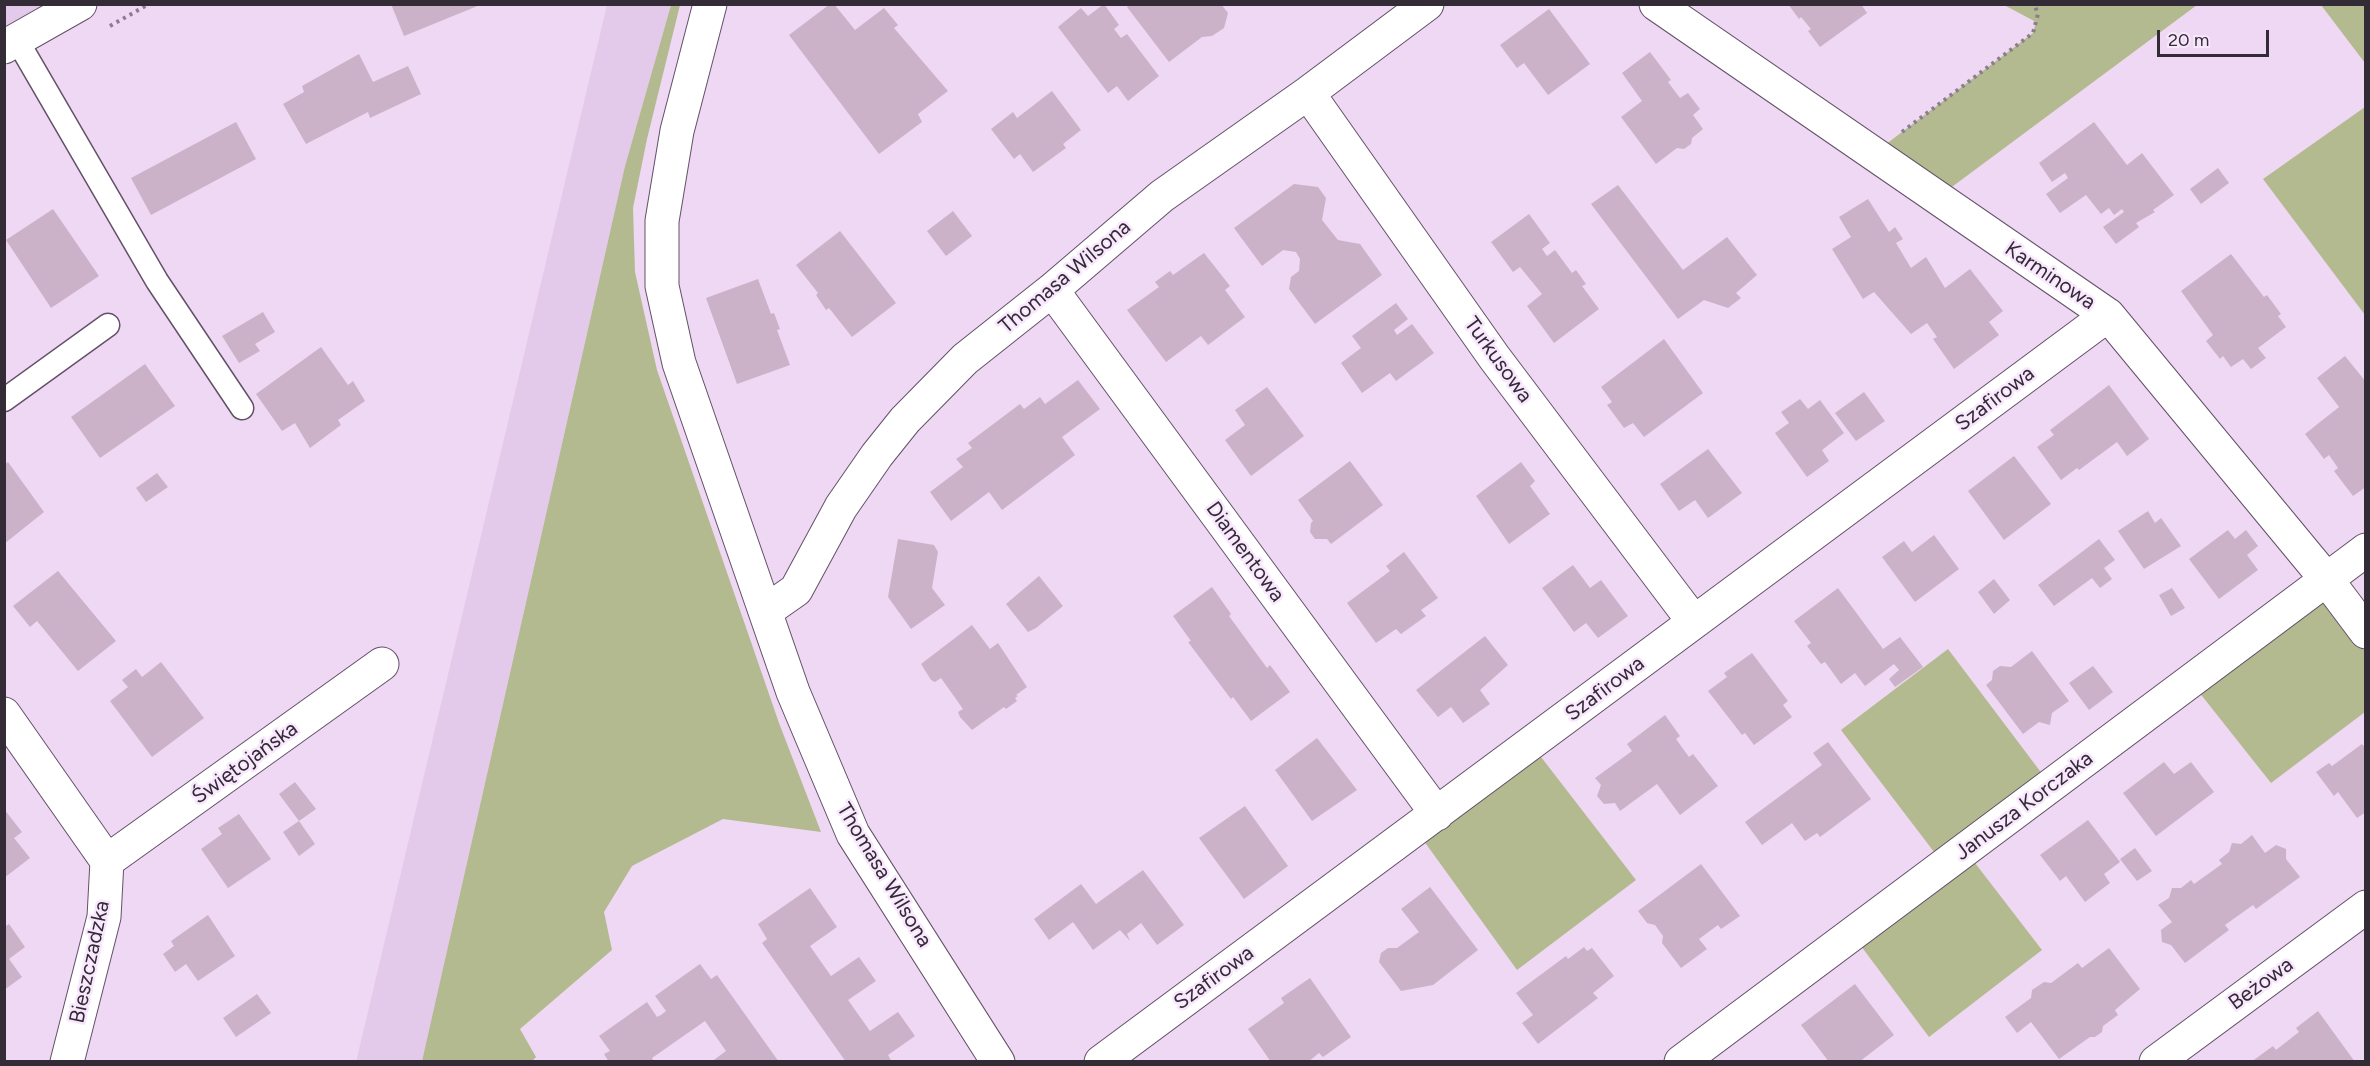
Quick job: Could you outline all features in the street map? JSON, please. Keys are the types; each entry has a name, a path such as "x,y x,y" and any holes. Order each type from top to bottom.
{"street":[{"path":"11,43 80,4"},
{"name":"Thomasa Wilsona","path":"710,4 677,131 662,221 662,286 679,363 794,692 853,834 998,1062"},
{"name":"Thomasa Wilsona","path":"766,611 796,590 841,507 877,455 905,420 965,359 1052,290 1162,196 1308,93 1427,4"},
{"name":"Karminowa","path":"1656,4 2108,315 2327,580 2366,632"},
{"name":"Turkusowa","path":"1308,93 1494,357 1694,622"},
{"name":"Diamentowa","path":"1052,290 1437,814"},
{"name":"Szafirowa","path":"1101,1062 2108,315"},
{"name":"Janusza Korczaka","path":"1682,1062 2366,550"},
{"name":"Świętojańska","path":"107,861 382,664"},
{"path":"4,714 107,861"},
{"name":"Bieszczadzka","path":"68,1062 104,917 107,861"},
{"name":"Beżowa","path":"2156,1062 2366,907"}],"lane":[{"path":"11,43 157,281 242,408"},
{"path":"4,400 108,325"}],"path":[{"path":"1873,154 2033,33 2038,14 2034,4"}],"shaded area":[{"path":"5,5 80,5 5,47"},
{"path":"607,5 671,5 625,166 422,1061 356,1062"}],"green space":[{"path":"671,5 680,5 647,139 633,208 635,272 657,370 779,723 821,832 723,819 632,866 604,912 612,950 520,1029 536,1057 531,1062 422,1061 625,166"},
{"path":"2004,5 2197,5 1937,198 1873,154 2033,33 2036,22"},
{"path":"2321,5 2365,5 2365,63"},
{"path":"2365,107 2365,315 2263,179"},
{"path":"2327,580 2365,632 2365,712 2271,783 2191,682"},
{"path":"1948,649 2049,783 1965,850 2042,950 1929,1037 1852,934 1944,865 1841,730"},
{"path":"1531,744 1636,880 1517,970 1416,830"}],"building":[{"path":"391,4 480,4 480,5 404,36"},
{"path":"830,4 834,4 855,30 884,8 898,25 894,28 948,91 918,114 922,122 879,154 789,35"},
{"path":"1104,4 1119,25 1114,29 1121,38 1127,34 1159,76 1128,101 1117,86 1108,93 1058,27 1081,8 1088,16"},
{"path":"1131,4 1221,4 1228,13 1224,28 1212,36 1202,37 1169,62 1127,7"},
{"path":"1788,4 1861,4 1867,13 1820,47 1808,31 1811,29 1801,17 1799,19"},
{"path":"1549,9 1590,64 1548,95 1524,63 1517,68 1500,45"},
{"path":"1650,52 1671,80 1668,82 1680,98 1688,93 1700,109 1693,115 1703,129 1692,138 1691,144 1684,149 1677,148 1656,164 1621,117 1642,101 1622,73"},
{"path":"359,54 373,82 408,66 421,94 370,118 368,112 306,144 283,104 304,92 302,86"},
{"path":"1052,91 1081,130 1063,144 1066,148 1033,172 1020,154 1014,159 991,129 1013,112 1017,118"},
{"path":"236,122 256,159 151,215 131,178"},
{"path":"2094,122 2127,165 2142,153 2174,195 2153,210 2155,212 2136,223 2139,227 2116,244 2103,227 2124,212 2122,209 2114,215 2109,208 2101,214 2086,195 2060,213 2046,194 2068,178 2065,173 2052,182 2039,163"},
{"path":"2218,168 2229,183 2201,204 2190,189"},
{"path":"1294,184 1318,187 1326,198 1322,220 1338,240 1360,244 1382,275 1315,324 1289,289 1291,277 1299,271 1300,259 1296,252 1283,250 1262,266 1234,228"},
{"path":"1618,185 1683,270 1727,237 1757,275 1736,293 1741,298 1728,308 1704,300 1678,319 1591,204"},
{"path":"1868,199 1889,232 1895,227 1903,239 1896,243 1911,268 1926,257 1945,288 1970,269 2003,311 1989,322 1999,335 1954,369 1933,339 1937,337 1927,323 1911,334 1874,292 1863,299 1832,249 1851,237 1839,217"},
{"path":"53,209 99,276 51,308 6,240"},
{"path":"953,211 972,236 946,256 927,231"},
{"path":"1529,214 1550,243 1542,249 1547,256 1555,250 1572,273 1576,270 1586,284 1582,286 1599,309 1554,343 1527,306 1542,294 1520,267 1513,272 1491,242"},
{"path":"840,231 896,303 852,337 829,308 826,310 816,295 818,293 796,265"},
{"path":"1204,253 1230,286 1225,290 1245,317 1208,345 1201,336 1166,362 1127,310 1159,287 1155,282 1170,271 1173,275"},
{"path":"2231,254 2264,297 2267,295 2281,314 2278,316 2286,327 2258,348 2266,358 2251,369 2243,359 2231,367 2223,356 2220,359 2206,341 2213,335 2181,291"},
{"path":"758,279 771,314 774,313 780,329 777,330 790,365 737,384 706,298"},
{"path":"1396,303 1408,319 1394,330 1397,335 1412,324 1434,353 1396,381 1390,373 1362,393 1341,363 1361,348 1352,336"},
{"path":"263,312 275,332 255,344 260,351 239,363 222,336"},
{"path":"1664,339 1703,393 1644,437 1633,423 1624,428 1607,405 1612,402 1601,387"},
{"path":"321,347 348,385 353,381 365,401 338,420 341,425 310,448 295,423 282,431 256,394"},
{"path":"2345,356 2366,382 2366,487 2353,496 2334,471 2338,468 2329,455 2324,459 2305,434 2339,407 2317,378"},
{"path":"145,364 175,406 100,458 71,417"},
{"path":"1078,380 1100,409 1062,437 1075,455 1002,510 989,492 951,521 930,492 963,467 956,459 972,448 968,443 1020,404 1024,409 1040,397 1045,404"},
{"path":"2109,385 2149,439 2127,456 2117,442 2079,470 2077,468 2061,480 2037,447 2054,435 2050,430"},
{"path":"1267,387 1304,436 1251,476 1225,440 1245,425 1235,410"},
{"path":"1864,392 1885,421 1856,441 1835,413"},
{"path":"1800,399 1808,409 1820,400 1844,433 1822,450 1829,461 1807,477 1775,433 1789,423 1781,412"},
{"path":"1708,449 1742,493 1708,518 1695,500 1679,511 1660,484"},
{"path":"2014,456 2051,504 2004,540 1968,491"},
{"path":"1350,461 1383,505 1331,544 1327,539 1315,539 1310,532 1313,521 1298,500"},
{"path":"8,462 44,512 4,544 4,465"},
{"path":"1521,462 1535,481 1530,486 1550,514 1509,544 1476,496"},
{"path":"157,473 168,487 146,502 136,488"},
{"path":"2148,511 2155,523 2161,518 2181,546 2144,569 2118,531"},
{"path":"2228,530 2235,539 2246,530 2258,546 2247,555 2258,570 2219,599 2189,559"},
{"path":"1934,535 1959,569 1915,602 1882,557 1904,541 1912,552"},
{"path":"898,539 934,545 938,552 932,588 945,605 911,629 888,597"},
{"path":"2099,539 2115,560 2104,568 2112,579 2100,588 2092,578 2054,606 2038,585"},
{"path":"1404,552 1438,598 1421,610 1426,616 1401,634 1396,629 1376,643 1347,603 1390,571 1386,566"},
{"path":"1573,565 1590,588 1601,580 1628,616 1598,638 1586,623 1574,632 1542,588"},
{"path":"58,571 116,641 78,671 37,621 30,627 13,606"},
{"path":"1039,576 1063,606 1028,632 1006,604"},
{"path":"1994,579 2010,600 1994,614 1978,592"},
{"path":"1212,587 1231,614 1229,616 1267,668 1270,665 1290,692 1251,721 1233,697 1231,699 1188,642 1191,641 1173,616"},
{"path":"1838,588 1883,649 1900,637 1923,667 1895,687 1889,679 1899,670 1894,664 1865,686 1855,673 1841,684 1825,662 1821,664 1807,646 1811,643 1794,621"},
{"path":"2172,588 2185,608 2171,616 2159,595"},
{"path":"972,625 990,649 998,643 1027,687 1016,695 1018,696 1015,698 1017,701 1006,709 1004,707 972,730 960,717 958,712 963,709 941,678 935,682 931,680 921,664"},
{"path":"1485,636 1508,665 1480,690 1490,704 1463,723 1451,707 1438,717 1416,690"},
{"path":"2032,651 2069,701 2052,713 2050,725 2039,722 2023,734 1986,685 1992,680 1993,671 2000,666 2011,667"},
{"path":"1752,653 1788,701 1783,705 1792,717 1754,745 1745,733 1742,735 1708,691 1727,677 1724,673"},
{"path":"161,662 204,718 152,757 110,701 128,687 122,680 136,669 142,677"},
{"path":"2093,666 2113,692 2089,710 2069,683"},
{"path":"1665,715 1680,736 1676,739 1689,757 1693,754 1718,786 1680,815 1657,784 1620,811 1615,803 1604,804 1597,796 1601,785 1595,778 1632,751 1627,744"},
{"path":"1317,738 1357,790 1312,821 1275,770"},
{"path":"1828,742 1871,799 1820,837 1817,833 1805,841 1792,823 1762,845 1745,822 1822,765 1813,753"},
{"path":"2362,744 2366,749 2366,812 2357,818 2338,792 2334,796 2316,772 2329,763 2332,766"},
{"path":"2164,762 2174,774 2191,762 2214,792 2156,836 2123,793"},
{"path":"295,782 316,809 299,821 279,794"},
{"path":"1245,806 1288,866 1244,899 1199,838"},
{"path":"4,809 22,832 14,838 30,858 4,878"},
{"path":"239,814 271,859 228,888 201,849 222,834 218,828"},
{"path":"2088,820 2120,862 2104,874 2110,883 2085,902 2066,876 2060,881 2040,855"},
{"path":"299,821 315,844 299,856 283,832"},
{"path":"2252,835 2265,853 2276,845 2286,849 2286,859 2300,877 2256,909 2253,905 2225,925 2229,930 2185,963 2171,945 2162,942 2161,930 2172,922 2158,905 2169,898 2172,888 2181,888 2191,880 2194,884 2222,864 2219,860 2229,852 2232,843 2241,844"},
{"path":"2135,848 2152,871 2137,881 2120,859"},
{"path":"1701,864 1740,916 1721,929 1718,925 1699,939 1707,949 1681,968 1662,943 1663,936 1655,925 1647,923 1638,911"},
{"path":"1143,870 1184,925 1157,945 1141,923 1127,934 1130,941 1120,930 1093,950 1073,922 1049,940 1034,919 1081,884 1096,904"},
{"path":"1430,887 1478,950 1433,985 1401,991 1379,962 1381,953 1388,948 1397,948 1419,932 1401,909"},
{"path":"810,888 837,927 810,946 831,976 859,957 876,981 848,1000 870,1031 898,1012 915,1036 888,1055 892,1062 846,1062 762,943 767,939 758,924"},
{"path":"208,915 235,956 198,981 186,964 175,972 163,954 174,946 171,941"},
{"path":"9,924 25,947 9,959 22,977 4,990 4,927"},
{"path":"1584,947 1587,951 1592,948 1614,976 1593,993 1598,998 1538,1044 1522,1023 1533,1015 1516,993 1566,956 1568,959"},
{"path":"2109,948 2140,989 2115,1010 2118,1015 2103,1026 2102,1032 2095,1037 2090,1037 2059,1059 2031,1022 2017,1033 2005,1017 2031,998 2032,990 2044,982 2051,983 2078,963 2082,968"},
{"path":"700,964 711,979 717,975 779,1062 711,1062 726,1051 705,1021 652,1058 654,1062 609,1062 604,1054 610,1051 599,1036 647,1002 657,1017 661,1015 666,1011 655,996"},
{"path":"1310,978 1351,1037 1323,1057 1319,1053 1308,1062 1271,1062 1248,1029 1284,1003 1281,998"},
{"path":"1855,984 1894,1035 1859,1062 1829,1062 1801,1025"},
{"path":"257,994 271,1013 236,1037 223,1018"},
{"path":"2318,1011 2355,1062 2251,1062 2273,1046 2276,1050 2299,1032 2296,1028"}]}
